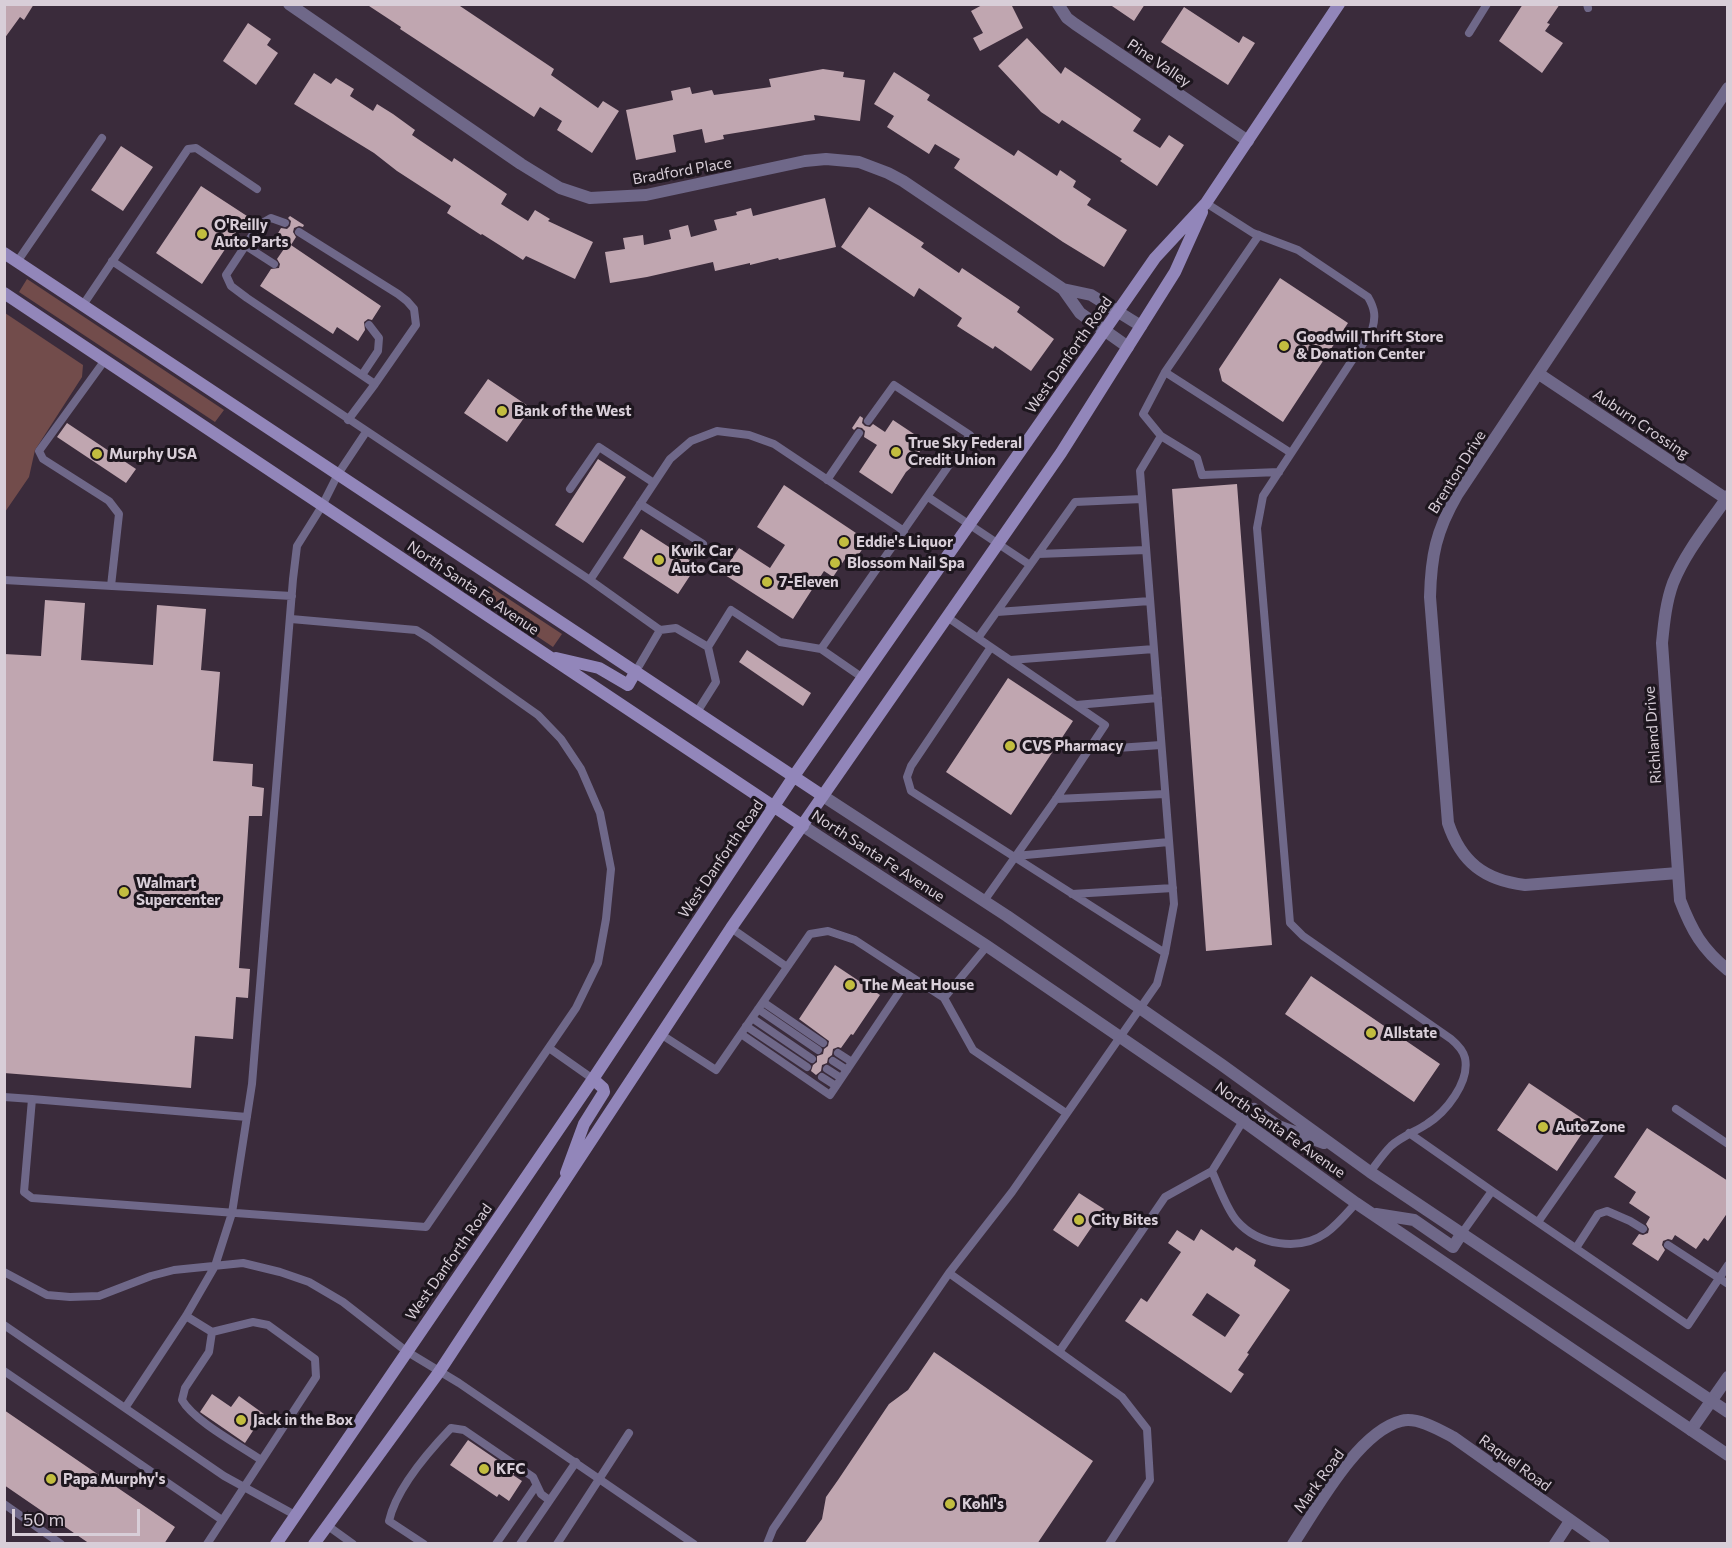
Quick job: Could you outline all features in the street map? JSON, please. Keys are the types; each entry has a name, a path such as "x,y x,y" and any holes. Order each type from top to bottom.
{"main road":[{"name":"West Danforth Road","path":"276,1544 592,1079 794,776 1155,258 1206,203 1339,4"},
{"name":"West Danforth Road","path":"314,1544 439,1372 731,928 1061,453 1175,272 1206,203"},
{"name":"North Santa Fe Avenue","path":"4,254 823,796"},
{"path":"4,267 17,262"},
{"name":"North Santa Fe Avenue","path":"4,293 803,825"},
{"path":"549,656 599,668 628,685 636,671"},
{"path":"558,1194 584,1124 604,1092 603,1088 592,1079"}],"street":[{"name":"Bradford Place","path":"289,4 521,164 560,188 590,198 646,195 805,161 826,159 859,162 888,173 1063,289 1080,313 1128,347"},
{"name":"Pine Valley","path":"1058,4 1067,18 1075,24 1248,141"},
{"name":"Brenton Drive","path":"1678,873 1525,885 1504,882 1485,874 1455,844 1448,823 1430,597 1431,572 1435,544 1443,519 1457,495 1728,88"},
{"name":"Bradford Place","path":"1063,289 1091,295 1141,326"},
{"name":"Auburn Crossing","path":"1539,374 1727,498"},
{"name":"Richland Drive","path":"1727,498 1688,554 1673,584 1665,614 1662,643 1680,900 1701,944 1728,970"},
{"name":"North Santa Fe Avenue","path":"823,796 984,901 1139,1007 1370,1172 1728,1412"},
{"name":"North Santa Fe Avenue","path":"803,825 987,946 1243,1121 1356,1203 1728,1455"},
{"path":"1243,1121 1254,1109 1278,1126 1339,1149"},
{"path":"1372,1213 1414,1220 1453,1247 1462,1233"},
{"path":"1690,1430 1728,1377"},
{"name":"Raquel Road","path":"1402,1420 1426,1424 1453,1437 1604,1544"},
{"name":"Mark Road","path":"1293,1544 1346,1465 1378,1432 1402,1420"},
{"path":"1555,1544 1570,1521"}],"lane":[{"path":"1469,33 1487,4"},
{"path":"17,262 102,138"},
{"path":"83,305 188,149 196,148 257,189"},
{"path":"1206,203 1259,236 1298,250 1368,297 1376,318 1372,330 1263,496 1257,528 1290,923 1303,936 1451,1039 1460,1047 1465,1058 1462,1081 1445,1110 1391,1146 1370,1172"},
{"path":"285,223 271,218 259,225 226,275 231,286 375,384"},
{"path":"299,232 398,294 414,309 417,317 416,325 348,420"},
{"path":"1259,236 1165,372 1143,414 1161,436 1197,458 1202,475 1279,472"},
{"path":"246,246 274,264"},
{"path":"112,261 590,580 660,630 676,628 708,647"},
{"path":"362,375 378,351 379,339 369,325"},
{"path":"105,360 39,451 43,459 109,501 119,514 111,586"},
{"path":"1165,372 1292,453"},
{"path":"821,649 970,435 894,385 868,421"},
{"path":"590,580 670,459 691,441 717,431 749,435 774,444 904,531"},
{"path":"125,1408 186,1316 215,1266 232,1213 253,1071 297,546 322,506 338,474 366,432"},
{"path":"827,480 859,433"},
{"path":"767,1544 773,1529 949,1273 1012,1192 1118,1036 1157,984 1174,904 1140,471 1161,436"},
{"path":"570,489 599,447 654,483"},
{"path":"928,497 1030,565"},
{"path":"978,638 1075,502 1142,499"},
{"path":"640,504 704,544"},
{"path":"1038,554 1146,550"},
{"path":"4,580 292,596"},
{"path":"997,612 1150,601"},
{"path":"697,712 716,682 708,647 731,610 780,642 821,649 863,678"},
{"path":"947,617 1105,725 984,901"},
{"path":"32,1099 24,1192 32,1198 426,1227 576,1008 598,963 606,919 611,869 600,813 581,769 561,739 538,715 416,630 291,619"},
{"path":"636,671 660,630"},
{"path":"991,647 911,766 907,777 911,791 1165,953"},
{"path":"1010,660 1154,649"},
{"path":"1076,705 1158,698"},
{"path":"1088,750 1161,746"},
{"path":"1056,799 1165,794"},
{"path":"1015,856 1169,842"},
{"path":"1072,894 1173,888"},
{"path":"731,928 787,967"},
{"path":"662,1035 716,1070 810,934 828,932 855,940 944,998 973,1050 1066,1113"},
{"path":"944,998 987,946"},
{"path":"741,1034 830,1095 910,976"},
{"path":"760,1005 823,1043"},
{"path":"760,1005 818,1050"},
{"path":"752,1018 812,1059"},
{"path":"746,1026 807,1067"},
{"path":"549,1048 592,1079"},
{"path":"838,1053 852,1062"},
{"path":"833,1061 847,1070"},
{"path":"827,1069 841,1078"},
{"path":"822,1077 836,1086"},
{"path":"4,1097 247,1117"},
{"path":"1676,1109 1728,1144"},
{"path":"1059,1352 1165,1197 1212,1171 1243,1121"},
{"path":"1538,1222 1601,1132"},
{"path":"1409,1133 1688,1325 1728,1265"},
{"path":"1212,1171 1235,1220 1256,1237 1272,1243 1302,1242 1326,1233 1356,1203"},
{"path":"1462,1233 1492,1191"},
{"path":"1576,1248 1598,1214 1607,1211 1642,1229"},
{"path":"1668,1245 1728,1284"},
{"path":"4,1272 48,1295 70,1298 99,1296 151,1276 174,1270 243,1263 309,1282 343,1302 406,1352 459,1383 694,1544"},
{"path":"949,1273 1122,1397 1147,1429 1150,1480 1109,1544"},
{"path":"186,1316 212,1332 253,1322 268,1324 315,1359 316,1377 207,1544"},
{"path":"4,1325 224,1476 296,1515"},
{"path":"212,1332 209,1352 185,1388 182,1400 186,1408 261,1460"},
{"path":"4,1371 222,1520"},
{"path":"424,1544 389,1521 391,1512 414,1473 451,1428 464,1430 532,1477 536,1486 549,1500"},
{"path":"556,1544 629,1433"},
{"path":"520,1544 576,1461"},
{"path":"496,1544 536,1486"},
{"path":"4,1504 61,1544"},
{"path":"328,1526 353,1544"}],"shaded area":[{"path":"27,279 224,410 215,422 19,292"},
{"path":"5,313 83,365 82,377 35,450 29,477 5,512"},
{"path":"489,586 562,634 553,647 480,598"}],"building":[{"path":"4,4 34,4 24,20 20,17 4,39"},
{"path":"366,4 457,4 554,69 551,75 598,108 603,101 619,111 592,153 557,130 562,121 540,107 534,117"},
{"path":"984,4 1011,4 1023,28 980,51 973,38 983,33 971,11"},
{"path":"1109,4 1145,4 1134,21"},
{"path":"1523,4 1560,4 1547,23 1550,24 1545,31 1563,43 1542,73 1499,41"},
{"path":"1184,7 1239,43 1243,36 1255,43 1228,85 1161,42"},
{"path":"248,23 271,39 267,45 278,53 256,85 223,61"},
{"path":"1027,38 1061,74 1065,67 1141,119 1133,131 1160,148 1169,135 1184,145 1157,186 1120,161 1122,159 1062,120 1059,124 1041,112 998,66"},
{"path":"823,69 844,72 843,77 865,80 860,121 814,115 815,120 723,135 724,139 705,143 702,129 673,135 676,152 636,160 626,110 673,100 671,91 690,87 692,94 712,90 714,95 771,87 769,79"},
{"path":"894,72 930,95 927,100 1014,156 1018,150 1057,176 1060,170 1076,181 1073,187 1091,199 1087,205 1127,230 1104,267 954,168 960,159 935,144 929,154 887,127 894,116 874,104"},
{"path":"314,73 331,84 336,78 354,89 350,96 373,111 377,104 393,114 415,130 412,135 452,162 454,158 507,194 501,204 528,221 535,210 550,219 548,221 593,242 575,279 526,256 523,260 481,235 447,213 451,206 374,153 294,104"},
{"path":"121,146 153,167 123,211 91,190"},
{"path":"201,186 247,216 202,284 156,253"},
{"path":"825,198 836,247 715,271 713,262 610,283 605,252 625,249 623,238 643,235 644,245 671,239 669,230 688,225 691,237 717,230 714,220 737,215 736,212 751,208 753,216"},
{"path":"869,207 924,243 921,247 959,273 962,268 1020,307 1017,312 1054,339 1031,371 995,346 993,349 957,326 962,318 919,288 914,297 841,247"},
{"path":"290,216 304,225 294,228 293,232 296,237 291,245 277,235 281,228 287,229 290,226 291,221 288,218"},
{"path":"288,243 381,306 372,320 368,319 364,322 365,330 358,341 337,327 333,334 260,286 271,269 279,268 280,264 277,259"},
{"name":"Goodwill Thrift Store & Donation Center","path":"1280,278 1348,323 1283,422 1222,381 1219,369"},
{"path":"488,379 531,408 507,442 464,413"},
{"name":"True Sky Federal Credit Union","path":"860,416 865,426 870,427 873,424 885,432 893,420 926,442 915,459 914,465 906,472 892,494 859,472 877,445 864,437 865,431 862,428 857,427 854,430 852,428"},
{"path":"67,423 136,469 126,483 57,437"},
{"path":"598,459 626,477 583,543 555,525"},
{"path":"1237,484 1272,945 1206,951 1172,489"},
{"path":"784,485 868,541 852,564 845,559 833,577 824,571 793,619 722,573 739,548 770,568 785,545 757,527"},
{"path":"641,529 697,565 678,594 623,558"},
{"name":"Walmart Supercenter","path":"45,600 85,603 81,660 153,665 157,605 206,609 201,670 220,672 213,761 253,764 252,786 264,788 262,816 249,816 239,968 250,969 248,998 236,997 233,1039 195,1036 191,1088 4,1073 4,654 41,656"},
{"path":"747,650 811,693 803,706 739,662"},
{"name":"CVS Pharmacy","path":"1008,678 1073,721 1011,815 946,772"},
{"path":"835,965 880,995 853,1035 851,1034 841,1048 833,1049 827,1063 822,1065 821,1071 816,1075 811,1071 813,1065 817,1062 817,1056 823,1054 829,1041 799,1019"},
{"path":"1311,976 1440,1064 1414,1102 1285,1014"},
{"name":"AutoZone","path":"1529,1083 1589,1123 1557,1171 1497,1130"},
{"path":"1647,1128 1728,1181 1728,1212 1708,1241 1704,1238 1696,1249 1675,1235 1672,1240 1663,1241 1662,1245 1665,1250 1658,1261 1632,1244 1639,1234 1648,1233 1649,1229 1646,1224 1650,1217 1629,1203 1636,1192 1614,1177"},
{"path":"1079,1193 1104,1209 1078,1247 1053,1230"},
{"path":"1201,1229 1233,1251 1236,1247 1256,1260 1254,1266 1290,1290 1247,1353 1249,1354 1238,1370 1244,1374 1231,1393 1125,1321 1141,1298 1147,1302 1181,1252 1168,1243 1177,1230 1194,1241","holes":["1207,1293 1240,1315 1225,1337 1192,1315"]},
{"path":"934,1352 1093,1461 1037,1544 804,1544 822,1519 826,1497 889,1404 908,1390"},
{"path":"212,1394 231,1407 239,1396 264,1414 245,1443 200,1412"},
{"path":"4,1410 175,1527 164,1544 90,1544 4,1485"},
{"path":"468,1440 515,1472 513,1475 522,1481 509,1501 499,1494 497,1497 450,1465"}],"place":[{"name":"O'Reilly Auto Parts","path":"202,234"},
{"name":"Goodwill Thrift Store & Donation Center","path":"1284,346"},
{"name":"Bank of the West","path":"502,411"},
{"name":"True Sky Federal Credit Union","path":"896,452"},
{"name":"Murphy USA","path":"97,454"},
{"name":"Eddie's Liquor","path":"844,542"},
{"name":"Kwik Car Auto Care","path":"659,560"},
{"name":"Blossom Nail Spa","path":"835,563"},
{"name":"7-Eleven","path":"767,582"},
{"name":"CVS Pharmacy","path":"1010,746"},
{"name":"Walmart Supercenter","path":"124,892"},
{"name":"The Meat House","path":"850,985"},
{"name":"Allstate","path":"1371,1033"},
{"name":"AutoZone","path":"1543,1127"},
{"name":"City Bites","path":"1079,1220"},
{"name":"Jack in the Box","path":"241,1420"},
{"name":"KFC","path":"484,1469"},
{"name":"Papa Murphy's","path":"51,1479"},
{"name":"Kohl's","path":"950,1504"}]}
